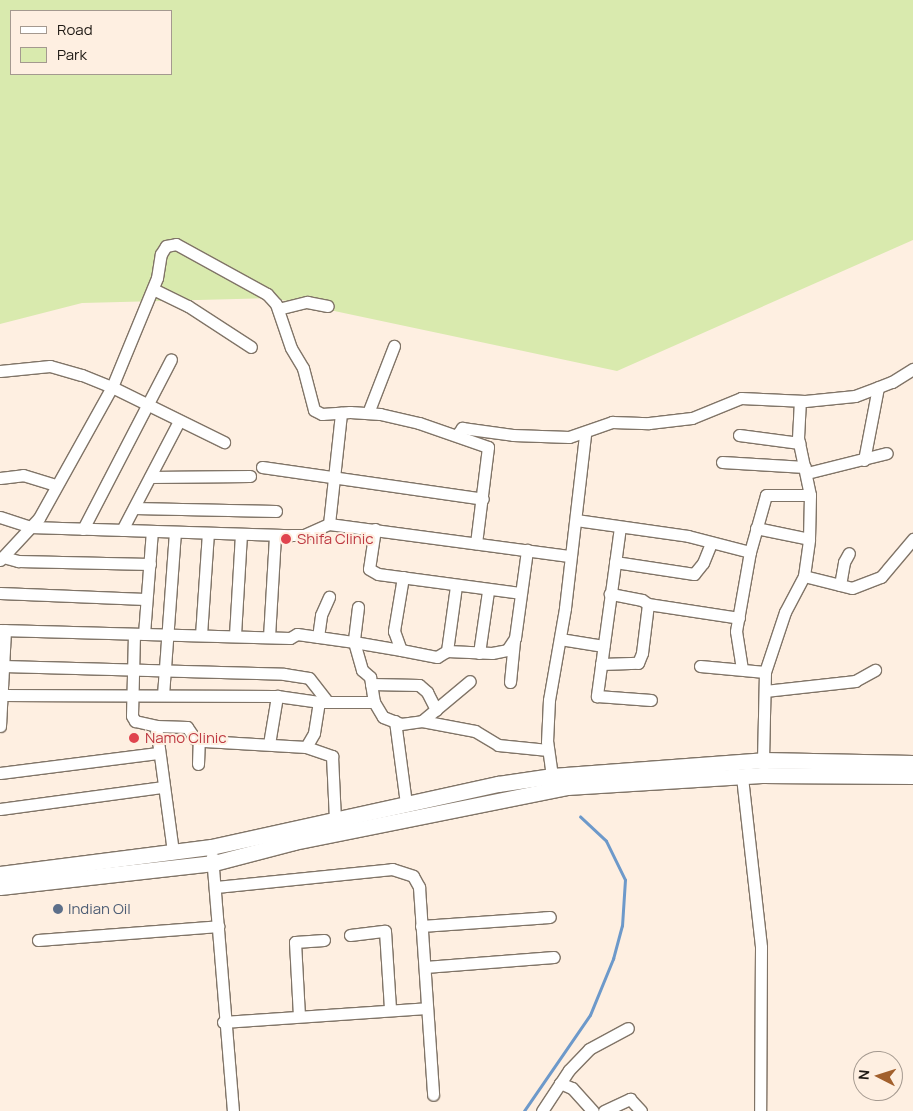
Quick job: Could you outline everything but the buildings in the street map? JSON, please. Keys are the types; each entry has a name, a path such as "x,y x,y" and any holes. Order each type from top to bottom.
{"main road":[{"path":"0,874 211,847 406,803 552,776 764,760 913,763"},
{"path":"0,887 214,863 294,842 567,787 742,777 913,776"}],"street":[{"path":"1,559 39,518 112,386 153,289 161,254 166,246 176,244 267,294 278,309 296,362 303,368 314,410 322,414 368,413 420,423 488,447 476,543"},
{"path":"153,289 188,306 251,347"},
{"path":"278,309 307,302 328,306"},
{"path":"368,413 394,346"},
{"path":"83,529 171,359"},
{"path":"0,371 50,366 112,386 178,421 224,442"},
{"path":"457,435 462,428 538,437 585,434 601,424 612,422 649,423 692,418 741,398 800,401 855,396 878,387 913,369"},
{"path":"864,460 878,387"},
{"path":"764,760 765,672 785,612 804,576 809,539 810,495 799,443 800,401"},
{"path":"330,524 341,413"},
{"path":"122,530 178,421"},
{"path":"552,776 548,750 549,700 560,639 585,434"},
{"path":"739,435 799,443"},
{"path":"722,462 806,470 864,460 887,453"},
{"path":"262,467 483,499"},
{"path":"0,478 23,475 56,485"},
{"path":"150,477 250,476"},
{"path":"742,669 736,631 750,552 766,495 810,495"},
{"path":"134,508 276,511"},
{"path":"1,518 30,528 275,535 304,535 330,524 569,556"},
{"path":"576,520 688,536 750,552"},
{"path":"620,527 597,696 651,700"},
{"path":"756,528 809,539"},
{"path":"375,529 370,569 378,574 488,591 520,593"},
{"path":"152,531 146,599 133,669 132,716 135,721 156,726 187,727 199,740 306,747 332,756 335,819"},
{"path":"163,695 169,634 175,532"},
{"path":"201,635 208,533"},
{"path":"235,635 240,534"},
{"path":"269,637 275,535"},
{"path":"804,576 852,588 881,577 913,539"},
{"path":"615,562 694,574 704,563 711,543"},
{"path":"510,682 527,550"},
{"path":"840,585 844,562 849,553"},
{"path":"1,559 150,564"},
{"path":"401,650 394,631 403,577"},
{"path":"447,651 456,586"},
{"path":"479,653 488,591"},
{"path":"0,593 146,599"},
{"path":"610,594 642,600 648,604 739,618"},
{"path":"318,636 321,615 329,597"},
{"path":"600,664 638,663 642,653 648,604"},
{"path":"358,607 354,642 362,670 370,677 374,702 383,717 395,721 422,721 475,731 498,745 548,750"},
{"path":"0,726 3,666 2,630 290,638 297,634 437,657 447,651 479,653 507,650 515,638"},
{"path":"560,639 603,646"},
{"path":"3,666 284,674 309,678 323,702 314,733 306,747"},
{"path":"700,666 765,672"},
{"path":"765,691 856,681 875,670"},
{"path":"422,721 470,681"},
{"path":"370,684 419,685 427,692 436,710"},
{"path":"1,695 277,696 323,702 374,702"},
{"path":"269,744 277,696"},
{"path":"395,721 406,803"},
{"path":"156,726 162,787 173,851"},
{"path":"198,764 199,740"},
{"path":"0,773 158,753"},
{"path":"742,777 761,947 760,1111"},
{"path":"0,809 162,787"},
{"path":"211,847 216,887 223,1022 233,1111"},
{"path":"216,887 321,874 392,869 405,871 413,876 419,887 433,1095"},
{"path":"421,926 550,917"},
{"path":"38,940 218,926"},
{"path":"350,935 385,932 390,1010"},
{"path":"299,1016 294,942 324,940"},
{"path":"425,967 554,957"},
{"path":"223,1022 427,1008"},
{"path":"542,1111 560,1083 589,1049 628,1028"},
{"path":"560,1083 572,1088 594,1111"},
{"path":"604,1111 630,1099 641,1111"}],"green space":[{"path":"0,0 913,0 913,240 617,371 273,298 82,303 0,324"}],"waterway":[{"path":"524,1111 590,1015 613,959 622,926 625,880 606,841 580,817"}],"place":[{"name":"Shifa Clinic","path":"286,539"},
{"name":"Namo Clinic","path":"134,738"},
{"name":"Indian Oil","path":"58,909"}]}
